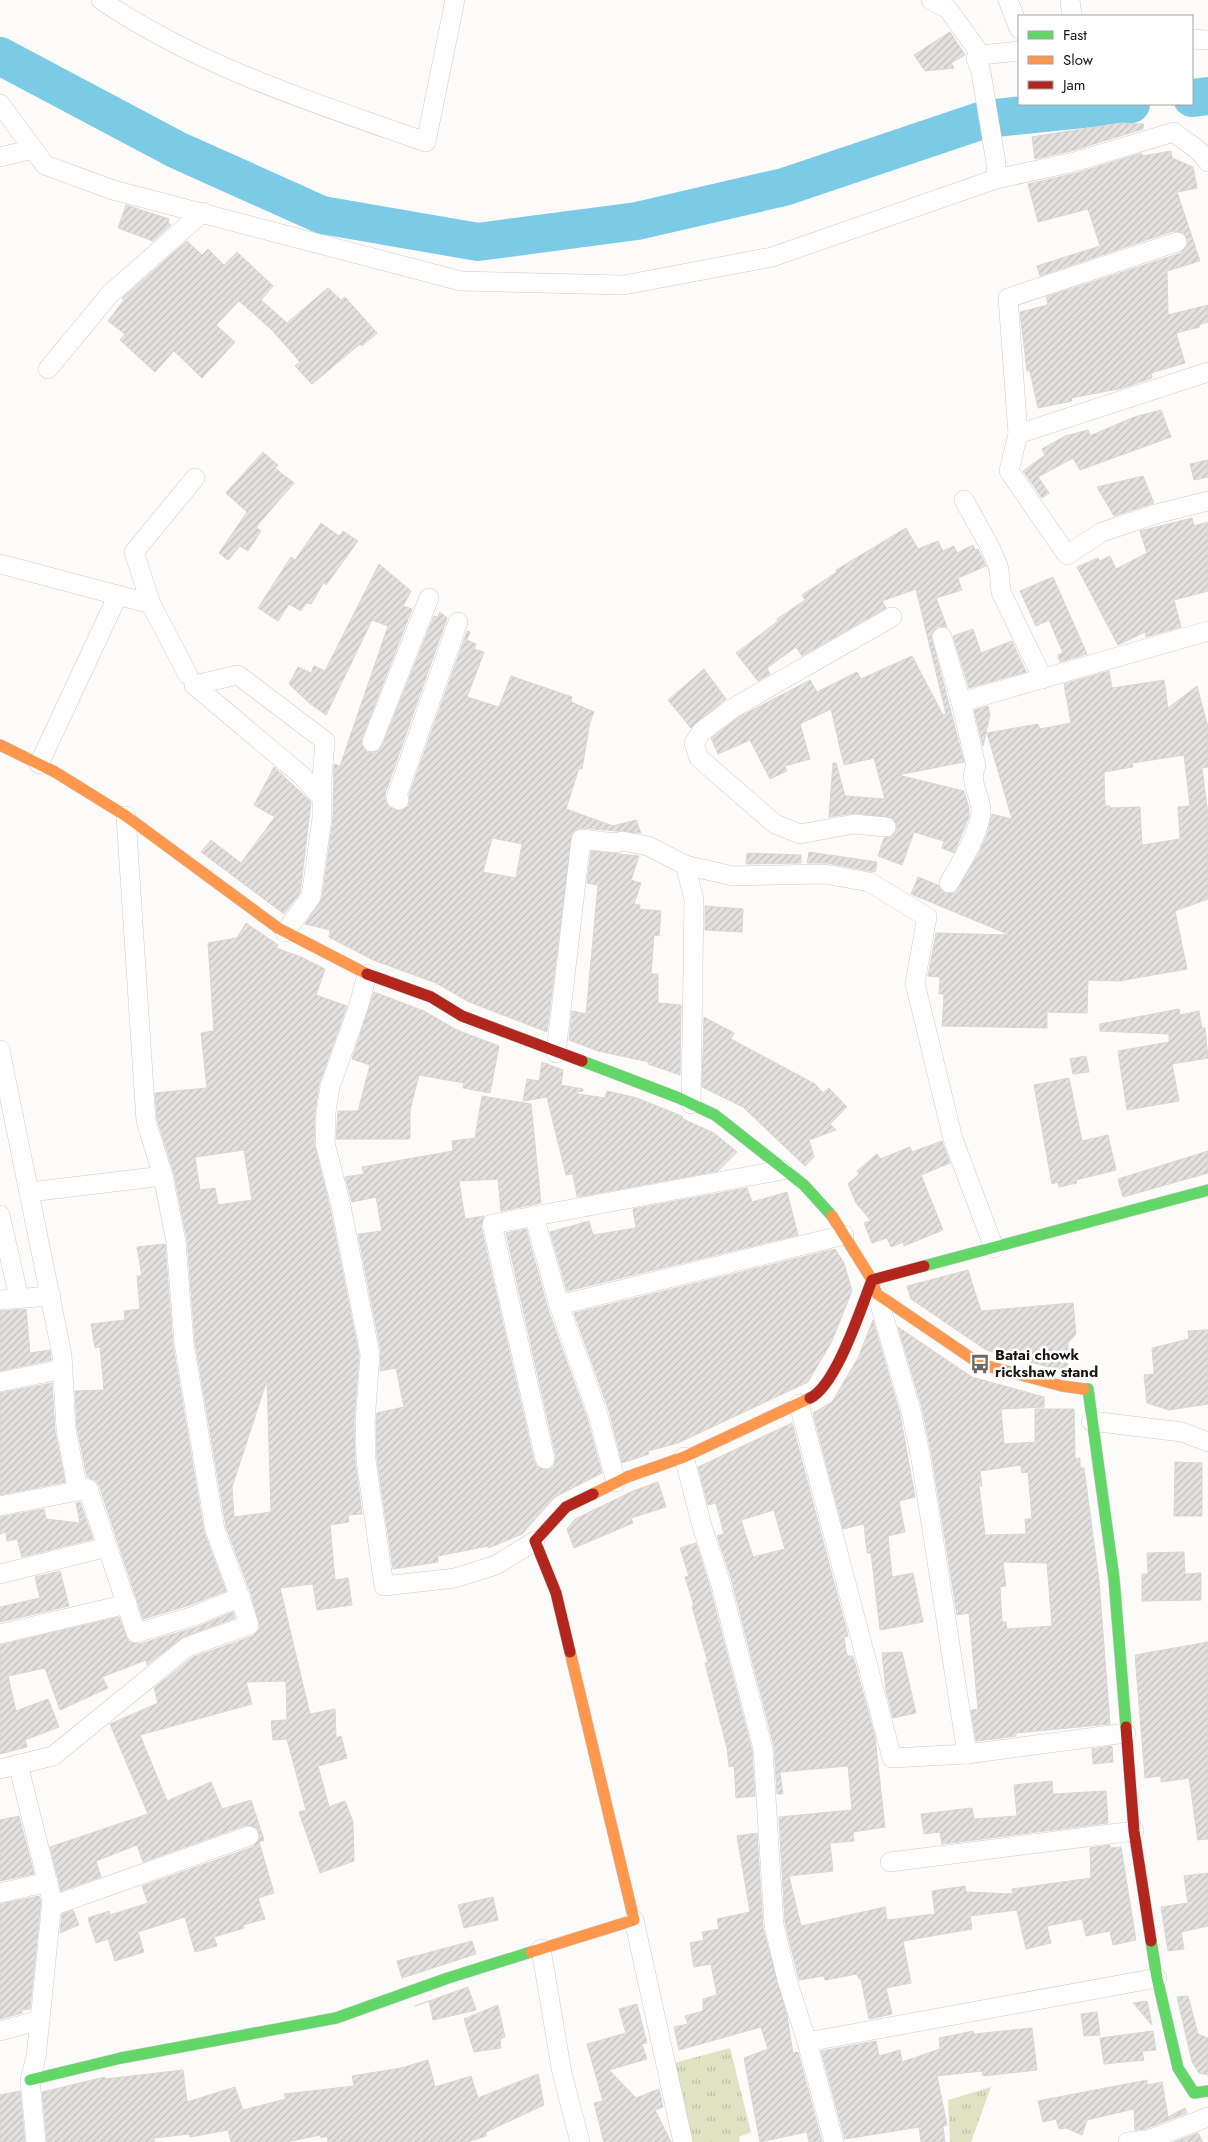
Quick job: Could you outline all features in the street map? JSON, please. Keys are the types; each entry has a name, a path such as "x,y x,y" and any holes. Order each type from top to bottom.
{"main road":[{"path":"0,745 38,764 126,816 285,932 367,974 431,997 462,1016 715,1115 745,1137 782,1170 804,1185 828,1210 875,1287 980,1364 1062,1386 1088,1389 1114,1578 1134,1831 1157,1978 1178,2068 1201,2092"},
{"path":"30,2080 121,2058 336,2018 448,1978 634,1920 556,1593 536,1541 566,1507 616,1482 684,1457 819,1394 845,1350 875,1287 994,1248 1208,1190"}],"street":[{"path":"101,0 126,17 189,51 256,82 426,142 455,0"},
{"path":"931,0 948,9 981,64 996,171"},
{"path":"1008,0 1018,27"},
{"path":"1070,0 1072,15"},
{"path":"1193,40 1208,40"},
{"path":"981,64 1018,51"},
{"path":"0,104 45,165 105,187 461,281 624,285 772,257 996,171 1074,162 1174,132 1188,145 1200,149 1208,162"},
{"path":"0,157 34,149"},
{"path":"48,369 110,294 203,212"},
{"path":"1177,242 1008,298 1018,434 1009,471 1067,555 1102,532 1156,514 1208,501"},
{"path":"1018,434 1208,372"},
{"path":"188,675 151,604 134,552 195,478"},
{"path":"964,500 991,549 999,568 1001,592 1042,678"},
{"path":"0,564 151,604"},
{"path":"38,764 118,595"},
{"path":"372,742 429,598"},
{"path":"886,827 854,824 800,834 775,824 698,758 694,743 702,731 733,708 892,617"},
{"path":"398,800 396,798 458,622"},
{"path":"961,702 1208,631"},
{"path":"942,637 961,702 976,766 972,774 981,811 978,829 949,883"},
{"path":"285,932 311,897 322,818 325,741 238,675 194,685 301,775 322,798"},
{"path":"36,2142 30,2080 36,2057 52,1906 48,1882 9,1766 53,1756 187,1647 249,1625 214,1521 184,1344 176,1242 163,1176 146,1121 126,816"},
{"path":"556,1052 581,839 616,843 622,841 648,846 685,865 733,876 825,874 869,882 927,917 915,983 953,1139 994,1248"},
{"path":"685,865 694,899 691,1104"},
{"path":"367,974 359,1005 330,1087 326,1112 325,1143 342,1206 370,1354 367,1379 366,1460 384,1586 455,1578 496,1565 536,1541"},
{"path":"0,1050 51,1296 63,1369 66,1429 77,1486 88,1489"},
{"path":"545,1459 492,1224 782,1170"},
{"path":"30,1192 163,1176"},
{"path":"0,1215 19,1298"},
{"path":"534,1216 559,1305 598,1415 616,1482"},
{"path":"559,1305 844,1235"},
{"path":"875,1287 911,1412 921,1459 967,1754"},
{"path":"0,1300 51,1296"},
{"path":"0,1382 63,1369"},
{"path":"799,1404 892,1758 967,1754 1126,1733"},
{"path":"1091,1421 1185,1433 1208,1442"},
{"path":"1185,1433 1208,1427"},
{"path":"684,1457 702,1526 720,1581 763,1749 774,1925 787,1980 807,2042 834,2142"},
{"path":"88,1489 136,1633 194,1616 240,1598"},
{"path":"0,1506 88,1489"},
{"path":"0,1574 107,1547"},
{"path":"0,1634 127,1604"},
{"path":"890,1862 1134,1831"},
{"path":"52,1906 248,1836"},
{"path":"0,1893 48,1882"},
{"path":"634,1920 683,2142"},
{"path":"541,1949 562,2073 580,2142"},
{"path":"807,2042 1157,1978"},
{"path":"0,2032 40,2020"},
{"path":"1201,2092 1208,2112"},
{"path":"1128,2142 1148,2140 1208,2117"}],"green space":[{"path":"730,2048 751,2132 739,2137 740,2142 692,2142 674,2063"},
{"path":"991,2087 971,2142 950,2142 948,2100"}],"building":[{"path":"950,32 965,55 951,63 954,68 925,71 914,55"},
{"path":"1120,123 1144,124 1143,129 1071,151 1035,159 1032,137"},
{"path":"1171,151 1172,158 1193,167 1197,188 1177,192 1200,261 1167,271 1168,315 1208,305 1208,322 1199,325 1200,327 1176,333 1185,363 1151,373 1152,378 1123,388 1071,398 1072,401 1038,408 1030,371 1027,371 1020,312 1048,305 1046,297 1181,253 1188,244 1184,233 1173,231 1040,276 1037,266 1100,246 1088,209 1038,222 1028,184 1077,173 1142,153 1142,156"},
{"path":"126,205 169,219 168,222 171,225 153,241 118,228"},
{"path":"187,241 202,255 208,249 224,265 237,252 273,286 261,300 287,323 328,288 341,300 345,297 377,333 362,346 360,344 312,384 295,366 300,362 272,330 239,301 216,325 235,342 202,378 174,351 155,372 120,340 125,334 108,321 124,300 122,298"},
{"path":"1161,410 1171,437 1080,470 1073,458 1038,477 1049,493 1042,498 1023,471 1045,455 1042,449 1065,436 1088,430 1090,436 1134,417"},
{"path":"263,452 278,465 275,468 294,483 256,527 261,531 248,551 240,546 228,560 219,553 247,512 226,493"},
{"path":"1208,460 1208,477 1194,480 1190,464"},
{"path":"1143,476 1154,503 1114,516 1097,487"},
{"path":"1192,518 1194,526 1208,522 1208,591 1174,600 1181,627 1146,637 1145,632 1118,645 1077,567 1098,558 1100,561 1110,556 1116,569 1147,553 1140,531"},
{"path":"321,523 339,536 343,531 358,541 326,585 324,582 311,604 306,603 301,611 289,604 278,621 258,608 291,557 295,560"},
{"path":"906,528 918,549 938,541 943,551 954,546 957,553 973,545 975,550 978,549 986,566 958,578 962,590 936,598 947,627 938,626 931,635 964,762 898,775 964,791 969,808 969,817 954,853 942,848 944,841 914,832 902,865 878,856 884,838 891,837 897,829 896,823 892,818 855,813 829,817 833,763 836,763 845,796 885,799 874,758 844,765 831,709 800,724 810,759 785,766 787,771 770,779 750,740 718,754 711,738 739,717 810,680 817,692 857,672 861,679 912,656 943,715 946,714 916,589 882,601 886,608 802,656 796,647 767,668 770,674 758,681 736,653 778,621 777,619 805,600 802,595 837,572 836,570"},
{"path":"379,564 411,591 403,606 412,609 362,738 361,744 367,752 374,753 382,746 434,616 438,617 440,612 447,618 385,794 385,800 389,807 399,811 409,806 409,795 467,631 470,632 467,640 476,644 474,649 484,652 467,697 499,707 511,676 572,697 571,702 594,712 590,722 582,769 579,768 566,809 613,826 636,820 641,833 582,828 572,833 547,1032 469,1002 436,983 373,960 329,937 330,930 305,924 322,899 333,819 334,764 340,766 388,626 372,620 326,715 308,702 289,684 298,667 311,673 314,666 325,671","holes":["492,838 522,844 516,878 483,872"]},
{"path":"1053,577 1087,654 1060,662 1058,655 1063,653 1049,620 1036,626 1020,591"},
{"path":"973,629 981,653 1012,641 1026,672 969,688 953,636"},
{"path":"704,669 726,699 691,728 668,700"},
{"path":"1109,671 1112,688 1164,680 1168,708 1197,686 1208,727 1208,767 1202,768 1208,814 1208,899 1175,911 1187,969 1119,981 1088,980 1087,1013 1047,1012 1047,1028 942,1026 944,994 939,994 940,977 928,976 936,933 1010,935 911,894 918,877 938,885 944,893 955,893 979,853 988,832 992,814 1012,819 987,733 1038,724 1040,729 1071,723 1064,684","holes":["1184,755 1190,806 1178,807 1180,839 1142,845 1140,807 1110,808 1110,806 1105,806 1104,772 1133,767 1132,763"]},
{"path":"988,706 990,715 983,746 974,710"},
{"path":"274,767 311,802 300,893 284,914 201,852 211,840 241,863 275,817 254,805"},
{"path":"591,851 639,856 631,880 641,883 634,904 640,905 639,909 661,911 659,936 654,935 651,974 658,974 658,1003 681,1005 680,1075 648,1064 649,1062 598,1051 569,1040 572,1011 586,1014 598,885 587,883"},
{"path":"809,852 877,862 875,872 827,863 807,863"},
{"path":"747,853 801,855 801,863 746,864"},
{"path":"705,906 743,909 742,932 705,930"},
{"path":"246,923 278,945 276,948 301,957 325,969 316,995 347,1006 319,1085 315,1112 314,1143 330,1208 359,1355 354,1422 355,1461 362,1514 348,1515 349,1522 330,1525 335,1580 348,1578 352,1605 317,1610 313,1584 280,1588 310,1714 335,1709 336,1738 341,1736 347,1758 318,1766 329,1807 345,1801 353,1822 354,1861 320,1873 299,1812 306,1810 287,1739 273,1740 271,1721 287,1720 286,1681 246,1682 252,1704 140,1735 167,1801 211,1782 222,1809 251,1800 264,1840 259,1842 274,1893 258,1898 265,1919 243,1925 244,1928 214,1937 217,1946 195,1952 185,1917 138,1932 144,1952 115,1961 108,1939 96,1943 88,1918 109,1911 110,1915 148,1903 142,1886 253,1847 260,1838 257,1828 246,1825 143,1862 137,1845 96,1861 101,1877 61,1891 50,1847 148,1814 110,1724 158,1703 154,1688 193,1657 253,1636 260,1628 251,1594 226,1527 195,1342 187,1240 174,1174 157,1119 155,1093 207,1088 201,1033 214,1031 208,943 237,938","holes":["244,1150 252,1200 218,1205 215,1188 200,1190 195,1157","267,1380 271,1512 234,1517 232,1487"]},
{"path":"374,992 424,1011 457,1030 499,1046 490,1093 463,1088 464,1083 419,1075 410,1110 410,1139 336,1139 338,1111 358,1111 370,1065 352,1059"},
{"path":"1179,1009 1180,1015 1199,1011 1202,1028 1205,1028 1208,1058 1172,1064 1179,1101 1127,1110 1118,1051 1169,1042 1169,1034 1100,1031 1100,1024"},
{"path":"704,1017 734,1033 731,1039 815,1084 823,1093 829,1088 847,1107 830,1124 836,1130 809,1140 814,1157 805,1166 743,1107 702,1087"},
{"path":"1086,1056 1089,1072 1073,1074 1070,1059"},
{"path":"542,1062 563,1070 561,1085 583,1089 583,1091 572,1093 605,1098 607,1091 637,1098 682,1116 683,1119 714,1133 737,1152 718,1171 577,1197 573,1174 566,1175 547,1097 523,1101 527,1079 539,1081"},
{"path":"1069,1078 1082,1141 1108,1135 1116,1170 1076,1180 1077,1183 1059,1187 1058,1182 1052,1184 1034,1085"},
{"path":"482,1096 531,1104 541,1203 501,1211 498,1179 459,1181 465,1219 484,1216 481,1226 534,1461 537,1467 547,1470 553,1467 556,1457 506,1233 526,1229 548,1309 587,1418 602,1473 555,1497 522,1534 489,1548 488,1546 438,1556 438,1562 393,1569 377,1459 376,1422 377,1413 404,1407 396,1368 380,1371 381,1352 358,1234 382,1231 376,1197 352,1202 345,1177 364,1174 362,1167 453,1151 452,1141 475,1138"},
{"path":"942,1141 950,1163 921,1175 943,1230 904,1246 903,1242 891,1247 887,1238 872,1243 864,1223 871,1221 856,1203 848,1184 859,1174 857,1171 877,1154 880,1159 910,1147 912,1152"},
{"path":"1208,1151 1208,1173 1123,1197 1118,1179"},
{"path":"747,1188 752,1202 787,1192 798,1235 567,1291 550,1232 589,1221 593,1235 636,1228 633,1209"},
{"path":"165,1244 173,1345 204,1532 226,1591 190,1605 143,1619 99,1485 95,1480 87,1477 77,1428 75,1391 104,1390 100,1347 95,1348 91,1324 125,1320 124,1311 140,1309 137,1276 142,1276 137,1247"},
{"path":"835,1249 844,1263 852,1291 831,1343 808,1382 678,1443 648,1451 649,1454 622,1463 609,1411 574,1313"},
{"path":"968,1270 981,1311 1073,1303 1076,1334 1068,1343 1067,1372 986,1350 911,1299 907,1286"},
{"path":"26,1309 30,1353 50,1350 51,1360 0,1371 0,1311"},
{"path":"873,1320 900,1414 915,1497 899,1501 905,1532 888,1536 892,1577 913,1573 923,1622 880,1630 871,1553 867,1553 864,1524 843,1529 813,1413 832,1402 858,1358"},
{"path":"898,1327 972,1377 1044,1397 1044,1407 1001,1409 1004,1444 1035,1442 1035,1409 1074,1409 1075,1459 1080,1458 1080,1468 1084,1468 1099,1581 1110,1724 1016,1733 1016,1736 976,1741 971,1710 978,1709 969,1613 957,1615 932,1457 922,1408","holes":["1021,1465 1022,1473 1028,1472 1032,1519 1025,1519 1026,1534 985,1535 979,1486 982,1486 980,1471","1003,1562 1047,1563 1052,1626 1007,1629 1006,1622 1002,1622 1000,1587 1006,1586"]},
{"path":"1208,1330 1208,1404 1169,1410 1147,1403 1144,1375 1154,1374 1152,1348 1189,1339 1188,1331"},
{"path":"52,1383 55,1431 65,1482 0,1495 0,1393"},
{"path":"792,1423 848,1636 844,1637 847,1656 853,1656 875,1737 885,1827 853,1832 854,1841 830,1843 833,1871 789,1876 801,1926 885,1907 887,1920 935,1914 932,1891 965,1886 966,1892 1013,1894 1012,1889 1091,1878 1090,1848 1110,1845 1110,1848 1121,1847 1136,1940 1113,1945 1110,1931 1086,1936 1082,1919 1047,1926 1051,1943 1026,1949 1017,1910 970,1916 972,1929 903,1941 911,1983 886,1988 892,2014 869,2019 861,1979 859,1979 857,1974 825,1980 824,1976 799,1980 785,1923 779,1817 852,1810 848,1766 780,1772 783,1794 777,1794 774,1746 731,1578 717,1536 724,1534 716,1503 708,1505 698,1467","holes":["774,1510 785,1549 753,1557 741,1520"]},
{"path":"1175,1462 1202,1463 1202,1516 1174,1516"},
{"path":"658,1482 666,1507 631,1518 633,1523 574,1548 567,1529 575,1519 633,1491"},
{"path":"80,1502 93,1539 22,1557 17,1539 7,1541 6,1532 0,1534 0,1517 44,1509 46,1519 80,1523 76,1503"},
{"path":"696,1543 709,1584 752,1751 755,1796 736,1798 734,1766 729,1767 727,1748 705,1663 708,1663 685,1577 689,1576 680,1548"},
{"path":"1184,1552 1185,1574 1201,1573 1201,1600 1142,1601 1142,1574 1148,1574 1147,1553"},
{"path":"60,1571 69,1606 0,1622 0,1607 40,1598 35,1577"},
{"path":"233,1612 235,1618 183,1637 147,1665 146,1660 102,1677 108,1688 60,1710 45,1668 8,1676 16,1711 48,1699 59,1727 25,1740 27,1747 0,1754 0,1645 119,1617 128,1641 139,1644 197,1627"},
{"path":"1208,1642 1208,1839 1198,1840 1189,1778 1161,1782 1161,1776 1145,1778 1135,1655"},
{"path":"902,1652 916,1713 893,1718 886,1690 882,1653"},
{"path":"1112,1746 1113,1762 1093,1764 1092,1749"},
{"path":"1052,1781 1053,1794 1106,1791 1108,1823 942,1844 940,1832 924,1834 921,1814 972,1808 974,1819 1017,1816 1014,1785"},
{"path":"19,1816 34,1874 0,1881 0,1820"},
{"path":"757,1833 763,1928 787,2016 793,2053 798,2052 822,2142 809,2142 807,2132 760,2142 744,2058 768,2049 761,2027 679,2050 674,2027 688,2024 685,2016 703,2011 703,1999 717,1995 711,1964 694,1967 690,1943 704,1940 702,1932 719,1929 717,1919 750,1912 737,1836"},
{"path":"1208,1873 1208,1926 1181,1932 1184,1949 1168,1951 1161,1907 1188,1903 1184,1876"},
{"path":"39,1896 41,1901 30,2009 21,2010 22,2013 0,2019 0,1904"},
{"path":"493,1897 498,1920 464,1928 458,1905"},
{"path":"73,1910 79,1925 60,1933 62,1914"},
{"path":"472,1941 476,1954 402,1978 397,1961"},
{"path":"468,1987 476,2010 433,2020 429,2001 415,2006"},
{"path":"1188,1996 1198,2034 1208,2038 1208,2075 1199,2073 1192,2062 1177,1997"},
{"path":"1147,2001 1152,2025 1133,2003"},
{"path":"637,2004 647,2043 642,2044 647,2059 609,2070 636,2098 659,2089 663,2107 655,2110 671,2142 604,2142 594,2103 603,2101 587,2044 626,2033 619,2009"},
{"path":"498,2005 505,2037 500,2039 501,2048 474,2052 464,2019"},
{"path":"1097,2012 1100,2035 1084,2036 1081,2014"},
{"path":"1032,2028 1037,2070 983,2076 982,2071 937,2076 947,2125 943,2126 945,2142 921,2142 919,2127 845,2139 821,2051 876,2041 879,2056 900,2050 902,2062 940,2049 939,2038 973,2031 974,2034"},
{"path":"1153,2031 1156,2050 1142,2051 1144,2060 1104,2064 1100,2038"},
{"path":"428,2060 435,2087 471,2076 478,2098 538,2074 544,2105 486,2132 486,2136 467,2142 328,2142 327,2136 321,2138 320,2135 287,2142 231,2142 228,2130 190,2137 189,2134 154,2138 154,2142 47,2142 42,2092 105,2077 105,2079 183,2070 187,2102 235,2087 243,2110 286,2099 284,2094 354,2086 352,2076 401,2068"},
{"path":"1147,2080 1147,2085 1162,2082 1168,2117 1185,2108 1187,2113 1145,2129 1135,2130 1134,2109 1087,2120 1082,2135 1066,2128 1059,2129 1056,2119 1043,2122 1038,2101"},
{"path":"20,2091 25,2142 0,2142 0,2095"},
{"path":"1198,2133 1203,2142 1174,2142"}],"waterway":[{"path":"0,56 177,150 322,215 478,242 637,221 784,187 986,119 1121,105"},
{"path":"1193,98 1208,96"}],"traffic: fast":[{"path":"582,1061 679,1098 715,1115 804,1185 832,1216"},
{"path":"924,1266 1208,1190"},
{"path":"1084,1389 1088,1389 1114,1579 1126,1727"},
{"path":"1151,1941 1157,1978 1178,2068 1194,2093 1208,2091"},
{"path":"30,2080 121,2058 336,2018 448,1978 531,1952"}],"traffic: slow":[{"path":"0,745 55,772 126,816 278,928 367,974"},
{"path":"832,1216 872,1280 877,1294 980,1364 1062,1386 1084,1389"},
{"path":"593,1494 627,1477 684,1457 810,1398"},
{"path":"531,1952 634,1920 570,1652"}],"traffic: jam":[{"path":"367,974 431,997 462,1016 582,1061"},
{"path":"810,1398 820,1391 838,1363 847,1345 872,1280 924,1266"},
{"path":"570,1652 556,1593 535,1541 566,1507 593,1494"},
{"path":"1126,1727 1134,1831 1151,1941"}],"place":[{"name":"Batai chowk rickshaw stand","path":"980,1364"}]}
